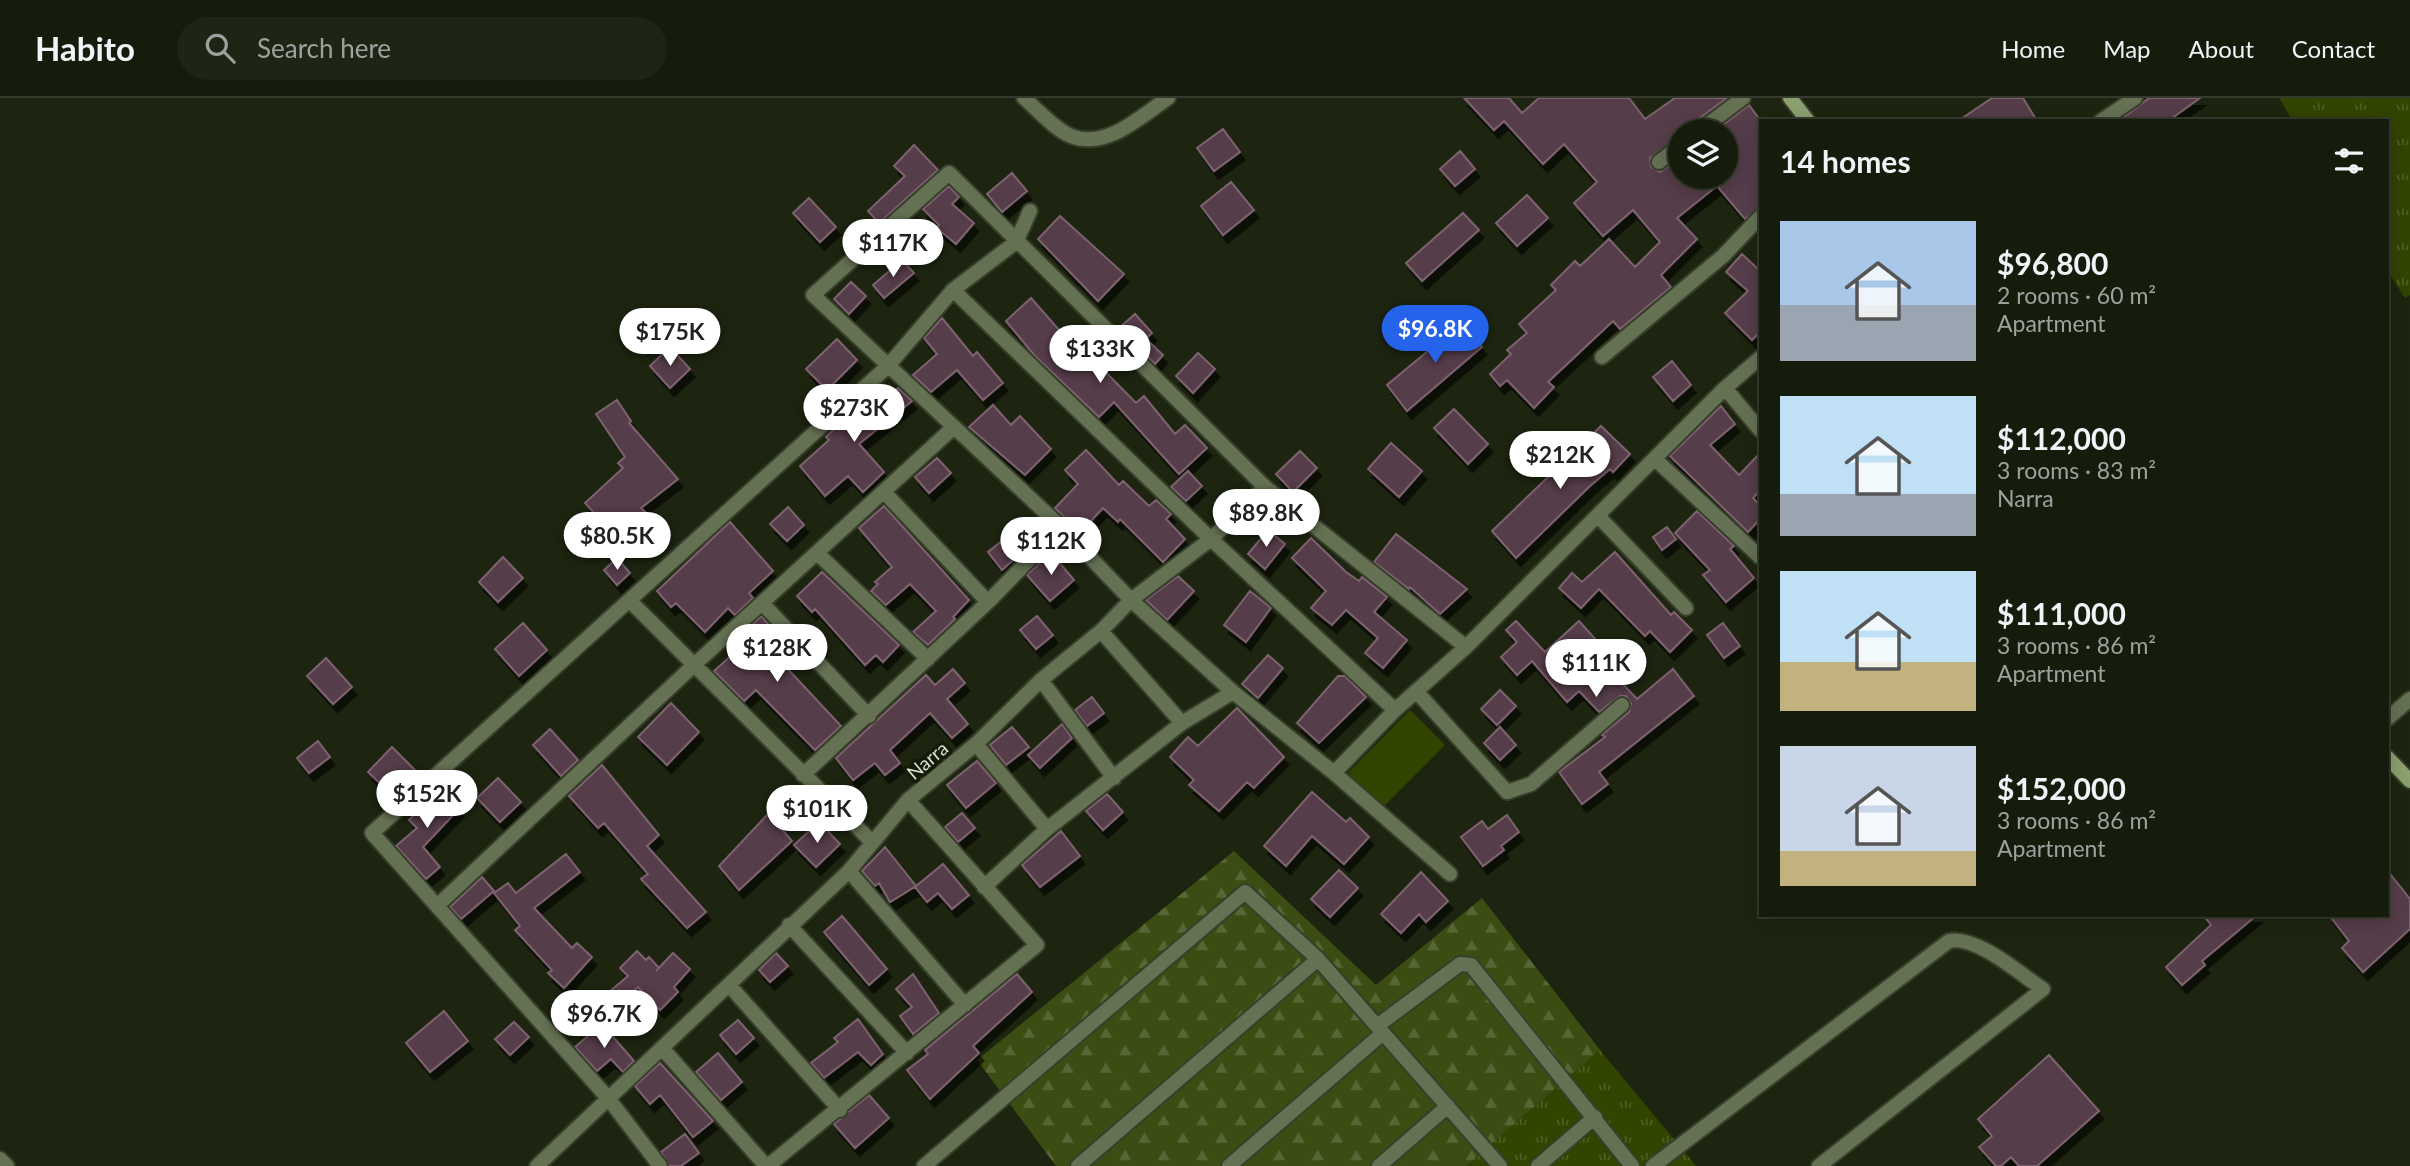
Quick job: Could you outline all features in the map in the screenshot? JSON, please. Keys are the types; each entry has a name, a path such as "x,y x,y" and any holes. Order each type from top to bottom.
{"street":[{"path":"1024,98 1069,135 1092,141 1115,134 1168,98"},
{"path":"1715,119 1743,98"},
{"path":"1790,98 1806,119"},
{"path":"2104,119 2135,98"},
{"path":"1659,162 1668,155"},
{"path":"1450,874 1334,773 1233,692 1131,600 1061,527 813,295 949,173 1265,487 1466,647"},
{"path":"660,1166 608,1098 372,834 631,602 887,367 953,290 1016,242 1030,211"},
{"path":"1602,357 1723,256 1759,218"},
{"path":"953,290 1211,539 1395,710"},
{"path":"1334,773 1395,710 1466,647 1726,388 1759,359"},
{"path":"1726,388 1759,429"},
{"path":"438,905 694,665 954,428"},
{"path":"1655,459 1759,556"},
{"name":"Narra","path":"541,1165 789,925 849,871 908,800 976,744 1041,680 1101,631 1131,600 1211,539 1265,487"},
{"path":"884,492 988,602"},
{"path":"1598,516 1686,608"},
{"path":"803,775 988,602 1061,527"},
{"path":"817,553 928,659"},
{"path":"631,602 872,842"},
{"path":"762,603 869,716"},
{"path":"1101,631 1182,723"},
{"path":"1041,680 1114,778"},
{"path":"1416,691 1507,792 1531,784 1622,705"},
{"path":"984,887 1047,829 1182,723 1233,692"},
{"path":"2389,717 2410,699"},
{"path":"976,744 1047,829"},
{"path":"2389,759 2410,781"},
{"path":"663,1048 767,1166 840,1110 1037,945 908,800"},
{"path":"849,871 965,1005"},
{"path":"925,1166 1242,893 1248,893 1318,959 1500,1166"},
{"path":"789,925 907,1053"},
{"path":"1653,1166 1950,941 1958,939 1974,943 2043,989 1819,1166"},
{"path":"1078,1166 1318,959"},
{"path":"1229,1166 1380,1029 1460,964 1471,965 1632,1166"},
{"path":"729,985 840,1110"},
{"path":"1379,1166 1448,1106"},
{"path":"1538,1166 1595,1117"},
{"path":"0,1158 7,1166"}],"green space":[{"path":"2279,98 2410,98 2410,295 2405,298 2389,273 2389,119 2292,119"},
{"path":"1410,710 1445,745 1382,808 1348,773"},
{"path":"1234,851 1376,985 1482,898 1600,1050 1466,1166 1056,1166 977,1060"},
{"path":"1600,1050 1696,1166 1466,1166"}],"building":[{"path":"1464,98 1509,98 1522,113 1539,98 1629,98 1645,119 1675,98 1727,98 1698,119 1668,119 1668,145 1650,158 1651,167 1660,172 1668,166 1668,189 1713,189 1677,218 1697,239 1661,275 1671,287 1620,329 1613,321 1548,382 1554,387 1534,408 1507,380 1500,386 1490,374 1511,354 1507,350 1527,333 1519,324 1556,290 1551,285 1575,261 1580,266 1609,239 1635,267 1660,242 1633,210 1603,236 1574,203 1597,182 1564,144 1543,164 1504,121 1494,130"},
{"path":"1992,98 2023,98 2036,119 1961,119"},
{"path":"2149,98 2200,98 2171,119 2122,119"},
{"path":"1749,105 1759,119 1759,209 1745,219 1720,189 1738,189 1738,119 1731,119"},
{"path":"1223,129 1240,152 1214,171 1197,148"},
{"path":"914,145 938,170 879,223 868,211 905,176 894,166"},
{"path":"1460,151 1475,169 1455,186 1440,169"},
{"path":"1012,173 1027,191 1002,212 987,194"},
{"path":"1231,182 1254,210 1223,235 1201,206"},
{"path":"949,186 959,197 952,204 974,223 956,244 937,228 939,225 923,209"},
{"path":"1527,195 1548,218 1517,246 1496,223"},
{"path":"809,198 836,227 820,242 793,213"},
{"path":"1463,213 1479,230 1422,281 1406,263"},
{"path":"1060,216 1124,274 1098,301 1038,239"},
{"path":"1742,254 1759,270 1759,333 1752,340 1725,313 1748,291 1726,272"},
{"path":"902,260 914,273 884,298 873,285"},
{"path":"851,282 866,296 849,314 834,299"},
{"path":"1031,298 1059,330 1084,350 1136,403 1144,396 1175,434 1185,425 1207,448 1179,474 1114,402 1099,417 1035,356 1006,321"},
{"path":"1135,314 1152,333 1137,347 1119,328"},
{"path":"942,318 973,356 977,352 1003,383 983,400 957,370 931,392 913,375 937,354 924,338"},
{"path":"1459,320 1482,347 1407,411 1387,385 1434,346 1432,344"},
{"path":"837,339 857,360 827,390 806,369"},
{"path":"1147,340 1163,355 1155,364 1139,348"},
{"path":"670,347 690,369 670,388 650,366"},
{"path":"1198,353 1215,369 1193,393 1176,376"},
{"path":"1672,361 1691,385 1673,401 1653,377"},
{"path":"881,385 889,395 898,388 912,401 859,444 884,472 863,492 848,476 825,496 800,466 829,440 826,437"},
{"path":"617,400 631,421 629,423 678,479 641,508 650,517 622,543 585,503 623,468 618,463 625,457 596,414"},
{"path":"993,405 1011,425 1020,416 1051,449 1025,475 969,427"},
{"path":"1721,406 1735,424 1710,445 1739,475 1759,454 1759,491 1753,498 1759,505 1759,520 1748,532 1670,456"},
{"path":"1454,409 1488,444 1468,464 1434,428"},
{"path":"1601,426 1630,454 1613,472 1610,469 1590,486 1516,558 1492,531"},
{"path":"1391,443 1422,471 1399,497 1368,469"},
{"path":"1086,450 1119,485 1123,481 1149,506 1156,500 1171,514 1166,519 1185,539 1163,562 1120,519 1118,522 1103,508 1080,533 1055,508 1078,484 1065,470"},
{"path":"1300,451 1317,468 1293,492 1276,474"},
{"path":"937,458 951,473 929,493 915,477"},
{"path":"1188,471 1202,486 1186,501 1171,487"},
{"path":"884,506 969,600 953,617 955,619 928,645 913,632 936,611 910,584 886,605 871,591 878,584 875,582 892,567 859,528"},
{"path":"788,507 804,525 787,541 770,524"},
{"path":"1697,511 1734,546 1730,549 1754,578 1726,602 1703,575 1710,570 1675,533"},
{"path":"730,522 773,571 749,593 753,598 735,615 728,608 705,632 676,603 671,607 657,591"},
{"path":"1021,526 1033,542 1002,570 988,552"},
{"path":"1667,527 1676,539 1662,550 1653,537"},
{"path":"1268,530 1285,544 1265,569 1248,554"},
{"path":"1396,534 1467,589 1440,614 1410,587 1409,589 1374,562"},
{"path":"1311,538 1346,572 1359,581 1362,577 1387,597 1374,612 1407,640 1383,668 1365,653 1378,638 1346,610 1332,625 1311,608 1326,591 1292,558"},
{"path":"1615,552 1671,615 1674,612 1692,630 1670,652 1650,631 1645,636 1599,589 1581,608 1559,588 1572,573 1582,582"},
{"path":"1053,555 1074,580 1050,601 1027,575 1045,558 1047,560"},
{"path":"503,557 523,578 498,602 479,582"},
{"path":"617,558 630,573 617,585 604,570"},
{"path":"822,572 899,645 883,662 876,655 865,665 815,609 812,612 797,596"},
{"path":"1178,576 1194,591 1167,620 1146,600"},
{"path":"1250,591 1271,608 1246,642 1224,625"},
{"path":"761,616 795,654 784,665 841,726 815,750 756,690 744,701 714,671 754,635 748,629"},
{"path":"1037,616 1053,635 1036,649 1020,630"},
{"path":"1516,621 1545,652 1579,621 1596,640 1588,648 1637,699 1673,669 1694,696 1599,772 1608,784 1582,804 1559,772 1605,737 1602,735 1629,712 1631,703 1626,696 1620,696 1599,712 1579,691 1567,702 1532,661 1517,675 1501,657 1517,642 1506,630"},
{"path":"523,623 547,650 519,676 495,649"},
{"path":"1723,623 1740,646 1724,658 1707,635"},
{"path":"1268,655 1283,668 1258,698 1242,684"},
{"path":"326,658 352,687 333,704 307,676"},
{"path":"953,669 965,683 947,699 968,724 952,738 930,713 890,750 900,763 885,775 875,763 853,780 836,758 926,675 935,685"},
{"path":"1338,676 1345,676 1366,697 1319,743 1297,723"},
{"path":"1500,690 1516,706 1497,725 1481,709"},
{"path":"1092,697 1104,713 1087,726 1075,710"},
{"path":"671,703 699,732 667,765 638,737"},
{"path":"1237,708 1284,757 1254,788 1247,782 1219,811 1189,785 1194,780 1170,757 1188,737 1198,746"},
{"path":"1062,724 1072,738 1040,768 1028,755"},
{"path":"1012,727 1029,747 1006,765 990,745"},
{"path":"1500,727 1516,745 1500,760 1484,743"},
{"path":"550,729 578,760 561,776 533,745"},
{"path":"318,741 330,757 309,773 297,758"},
{"path":"392,747 421,776 411,785 402,775 387,790 368,772"},
{"path":"977,761 996,783 966,808 947,785"},
{"path":"602,765 659,835 647,846 706,912 687,928 641,879 648,874 604,823 598,828 569,796"},
{"path":"498,778 521,802 500,822 477,798"},
{"path":"439,785 459,809 423,847 440,867 426,879 396,846 417,828 409,820 426,803 423,800"},
{"path":"1312,792 1346,822 1350,818 1369,837 1344,864 1312,836 1286,866 1264,846"},
{"path":"1107,794 1123,812 1103,830 1086,811"},
{"path":"962,813 975,828 958,842 945,827"},
{"path":"768,814 792,841 739,890 719,866"},
{"path":"1507,815 1519,832 1501,846 1504,850 1483,866 1461,837 1482,821 1488,829"},
{"path":"819,822 840,844 816,867 794,845"},
{"path":"1061,831 1080,856 1040,887 1022,865"},
{"path":"885,847 916,886 890,902 879,883 875,886 862,871"},
{"path":"566,854 580,872 534,908 572,948 577,943 592,957 564,988 548,973 552,970 515,930 520,926 494,893 508,883 516,893"},
{"path":"943,864 969,895 952,909 938,893 927,902 915,887"},
{"path":"1339,870 1358,888 1330,917 1311,899"},
{"path":"1421,872 1448,901 1426,922 1419,914 1401,933 1381,914"},
{"path":"2389,873 2410,899 2410,929 2363,972 2342,948 2349,941 2331,917 2389,917"},
{"path":"482,877 494,891 461,919 450,907"},
{"path":"842,916 887,969 869,985 824,932"},
{"path":"2205,917 2255,917 2202,961 2205,965 2182,985 2166,967 2211,925"},
{"path":"637,951 646,960 649,957 659,968 673,953 690,969 674,987 678,992 660,1010 638,987 619,1003 609,992 628,976 620,968"},
{"path":"776,953 788,966 770,982 759,970"},
{"path":"913,974 939,1013 913,1034 900,1016 912,1007 896,989"},
{"path":"1017,974 1032,992 973,1046 979,1053 930,1099 907,1070 928,1054 925,1050"},
{"path":"444,1011 468,1041 430,1072 406,1043"},
{"path":"858,1019 883,1054 871,1065 858,1052 824,1078 811,1063 838,1042 834,1038"},
{"path":"738,1020 754,1038 736,1054 720,1035"},
{"path":"514,1022 529,1037 510,1055 495,1039"},
{"path":"602,1024 634,1061 623,1072 611,1059 597,1071 575,1047"},
{"path":"718,1053 742,1082 721,1100 696,1072"},
{"path":"2049,1055 2099,1111 2037,1166 2019,1166 2011,1157 2001,1166 1996,1166 1979,1147 1992,1136 1978,1119"},
{"path":"660,1063 713,1121 693,1137 660,1095 650,1104 635,1086"},
{"path":"869,1095 889,1118 855,1148 834,1124"},
{"path":"685,1134 699,1153 681,1166 669,1166 661,1152"}]}
